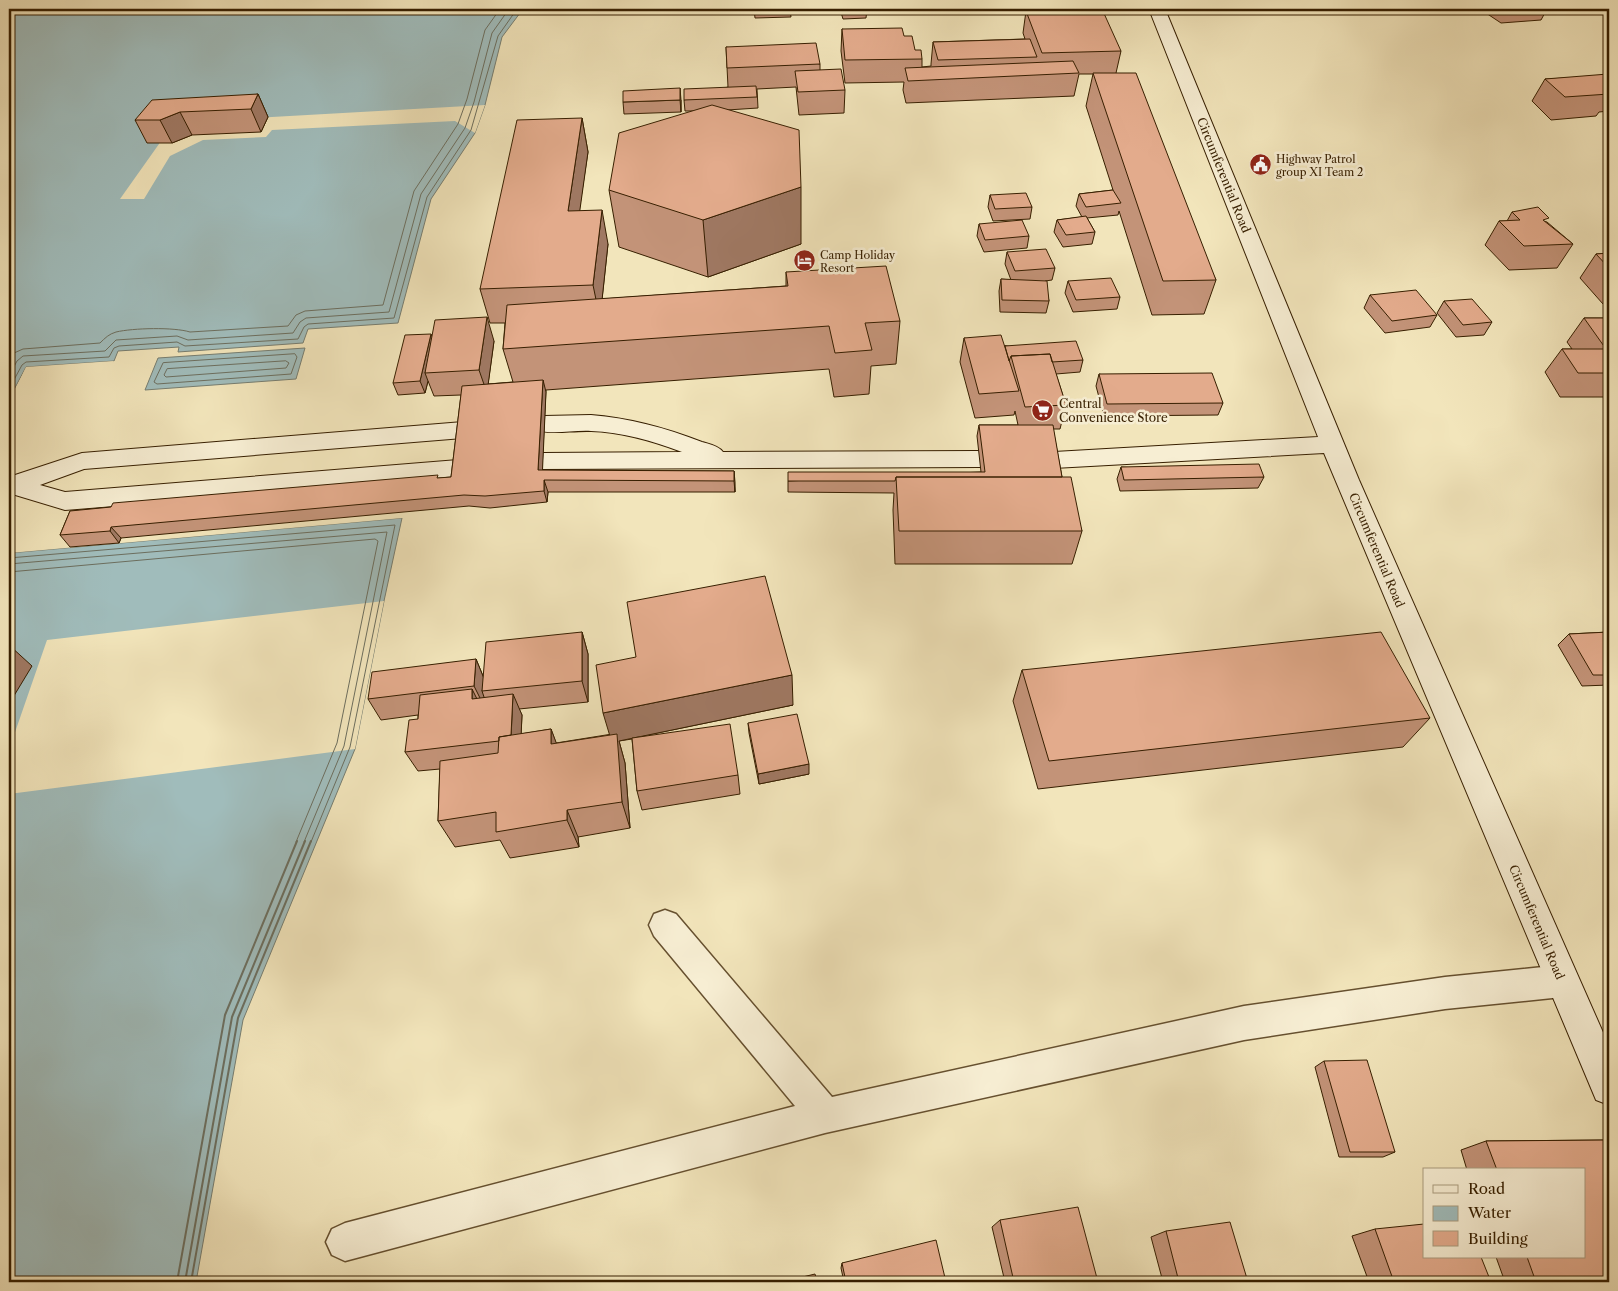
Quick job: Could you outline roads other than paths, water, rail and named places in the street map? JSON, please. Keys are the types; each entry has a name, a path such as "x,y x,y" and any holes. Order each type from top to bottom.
{"main road":[{"name":"Circumferential Road","path":"1157,9 1333,444 1609,1087"},
{"path":"544,424 591,423 634,428 675,440 726,461"},
{"path":"10,486 82,461 463,430"},
{"path":"1054,460 1333,444"},
{"path":"543,461 980,459"},
{"path":"10,486 64,501 458,469"}],"lane":[{"path":"665,925 825,1116"},
{"path":"345,1242 825,1116 1244,1023 1427,995 1562,981"}],"water":[{"path":"9,9 523,9 502,37 485,105 475,133 431,199 398,323 308,329 303,343 178,352 179,347 118,351 114,361 26,367 9,399"},
{"path":"305,348 296,379 145,390 158,358"},
{"path":"402,518 355,749 243,1020 196,1282 9,1282 9,553"}],"place":[{"name":"Highway Patrol group XI Team 2","path":"1260,165"},
{"name":"Camp Holiday Resort","path":"804,261"},
{"name":"Central Convenience Store","path":"1043,410"}]}
